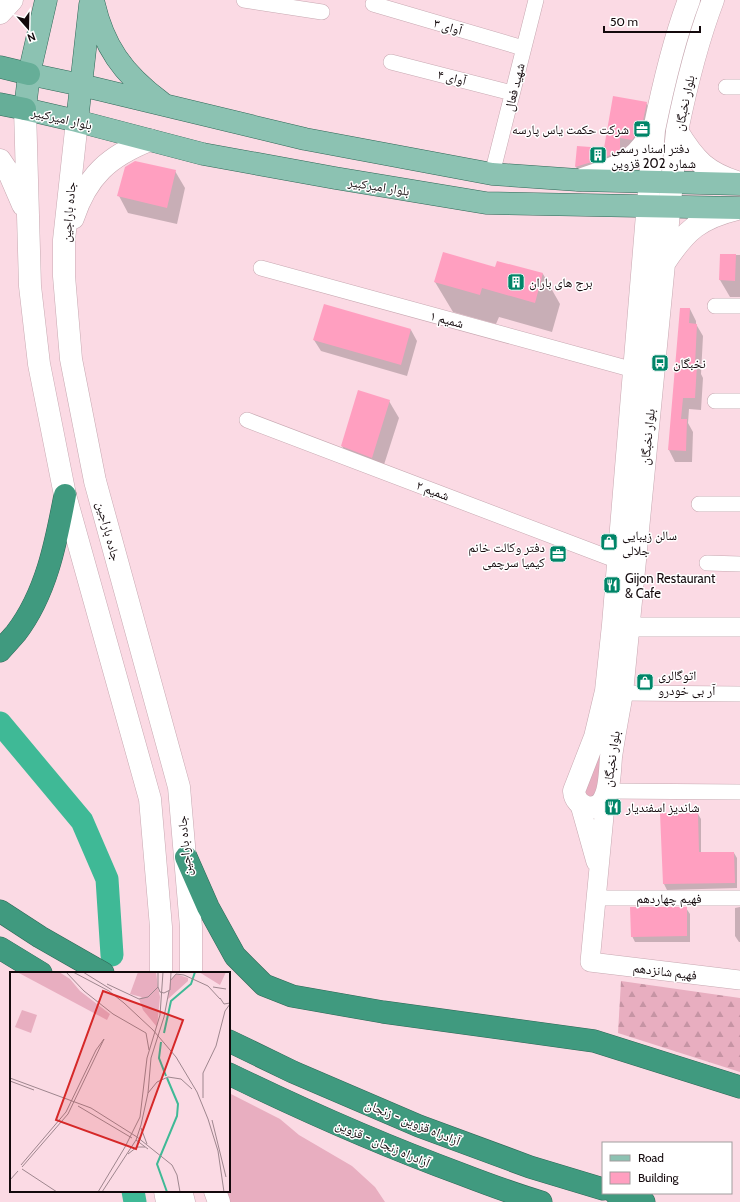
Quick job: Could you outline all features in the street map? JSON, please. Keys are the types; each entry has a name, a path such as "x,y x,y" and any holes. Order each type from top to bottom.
{"highway":[{"path":"0,67 29,74"},
{"path":"0,104 25,109"},
{"path":"0,651 16,633 39,595 46,577 59,529 65,496"},
{"path":"186,857 208,907 235,956 264,985 292,996 316,1001 383,1012 594,1041 740,1088"},
{"path":"0,911 40,937 101,972"},
{"path":"0,948 39,972"},
{"name":"آزادراه قزوین - زنجان","path":"230,1041 293,1072 419,1126 530,1167 602,1189"},
{"name":"آزادراه زنجان - قزوین","path":"230,1074 282,1100 407,1154 541,1202"},
{"path":"618,1194 644,1202"}],"main road":[{"path":"0,13 12,0"},
{"path":"46,0 29,74 25,109 30,286 40,364 65,496 150,799 161,927 161,972"},
{"path":"92,0 97,20 108,46 124,69 143,89 165,106"},
{"name":"جاده باراجین","path":"92,0 64,240 64,276 72,359 95,481 179,787 191,927 191,972"},
{"name":"بلوار نخبگان","path":"689,0 674,44 662,89 654,130 618,561 621,626 622,694 606,793 602,802 596,807 588,808 580,805 574,794 574,787 595,737 621,626 665,262 678,131 684,96 696,51 713,0"},
{"path":"29,74 81,85 305,139 492,174 578,180 738,184"},
{"name":"بلوار امیرکبیر","path":"25,109 203,154 486,203 647,205 737,208"},
{"path":"578,180 619,165 632,157 642,147 654,130"},
{"path":"678,131 688,150 704,166 723,178 738,184"},
{"path":"64,240 78,202 100,169 115,156 150,140"},
{"path":"0,160 10,175 27,216"},
{"path":"737,208 729,202 728,195 730,189 738,184"},
{"path":"665,262 678,241 696,225 718,214 737,208"},
{"path":"165,1192 167,1202"},
{"path":"181,1192 184,1202"},
{"path":"201,1192 204,1202"},
{"path":"215,1192 219,1202"}],"street":[{"path":"244,0 322,12"},
{"name":"شهید فعال","path":"492,174 536,0"},
{"name":"آوای ۳","path":"373,4 524,48"},
{"name":"آوای ۴","path":"391,62 512,93"},
{"name":"شمیم ۱","path":"261,268 634,370"},
{"path":"715,306 740,306"},
{"path":"715,401 740,401"},
{"name":"شمیم ۲","path":"248,420 618,561"},
{"path":"699,504 740,504"},
{"path":"708,563 740,564"},
{"path":"621,626 740,627"},
{"path":"622,694 740,694"},
{"path":"597,898 606,793 740,792"},
{"path":"580,805 599,877"},
{"name":"فهیم چهاردهم","path":"597,898 740,898"},
{"name":"فهیم شانزدهم","path":"597,898 590,962 740,980"}],"green space":[{"path":"604,738 599,797 581,797"},
{"path":"621,981 740,998 740,1072 618,1033"},
{"path":"230,1094 280,1119 299,1135 352,1166 375,1187 385,1202 219,1202 215,1192 230,1192"}],"building":[{"path":"613,96 647,102 642,125 632,140 620,138 620,150 602,159 575,167 577,146 604,148"},
{"path":"135,161 176,170 167,208 117,196 125,167"},
{"path":"443,252 495,267 497,261 543,273 535,303 482,288 480,295 434,282"},
{"path":"720,254 736,254 735,281 719,280"},
{"path":"324,304 411,329 401,365 313,340"},
{"path":"680,308 690,308 689,323 697,324 695,398 683,398 681,419 687,419 686,451 668,450"},
{"path":"358,390 390,400 372,458 341,446"},
{"path":"660,813 698,813 699,852 734,852 735,883 663,884"},
{"path":"630,907 687,907 687,936 631,937"}],"waterway":[{"path":"0,723 82,821 107,879 112,955"},
{"path":"133,1192 135,1202"}],"place":[{"name":"شرکت حکمت یاس پارسه","path":"642,129"},
{"name":"دفتر اسناد رسمی شماره 202 قزوین","path":"598,155"},
{"name":"برج های باران","path":"516,282"},
{"name":"نخبگان","path":"660,363"},
{"name":"سالن زیبایی جلالی","path":"609,542"},
{"name":"دفتر وکالت خانم کیمیا سرچمی","path":"558,554"},
{"name":"Gijon Restaurant & Cafe","path":"612,585"},
{"name":"اتوگالری آر بی خودرو","path":"645,682"},
{"name":"شاندیز اسفندیار","path":"613,807"}]}
